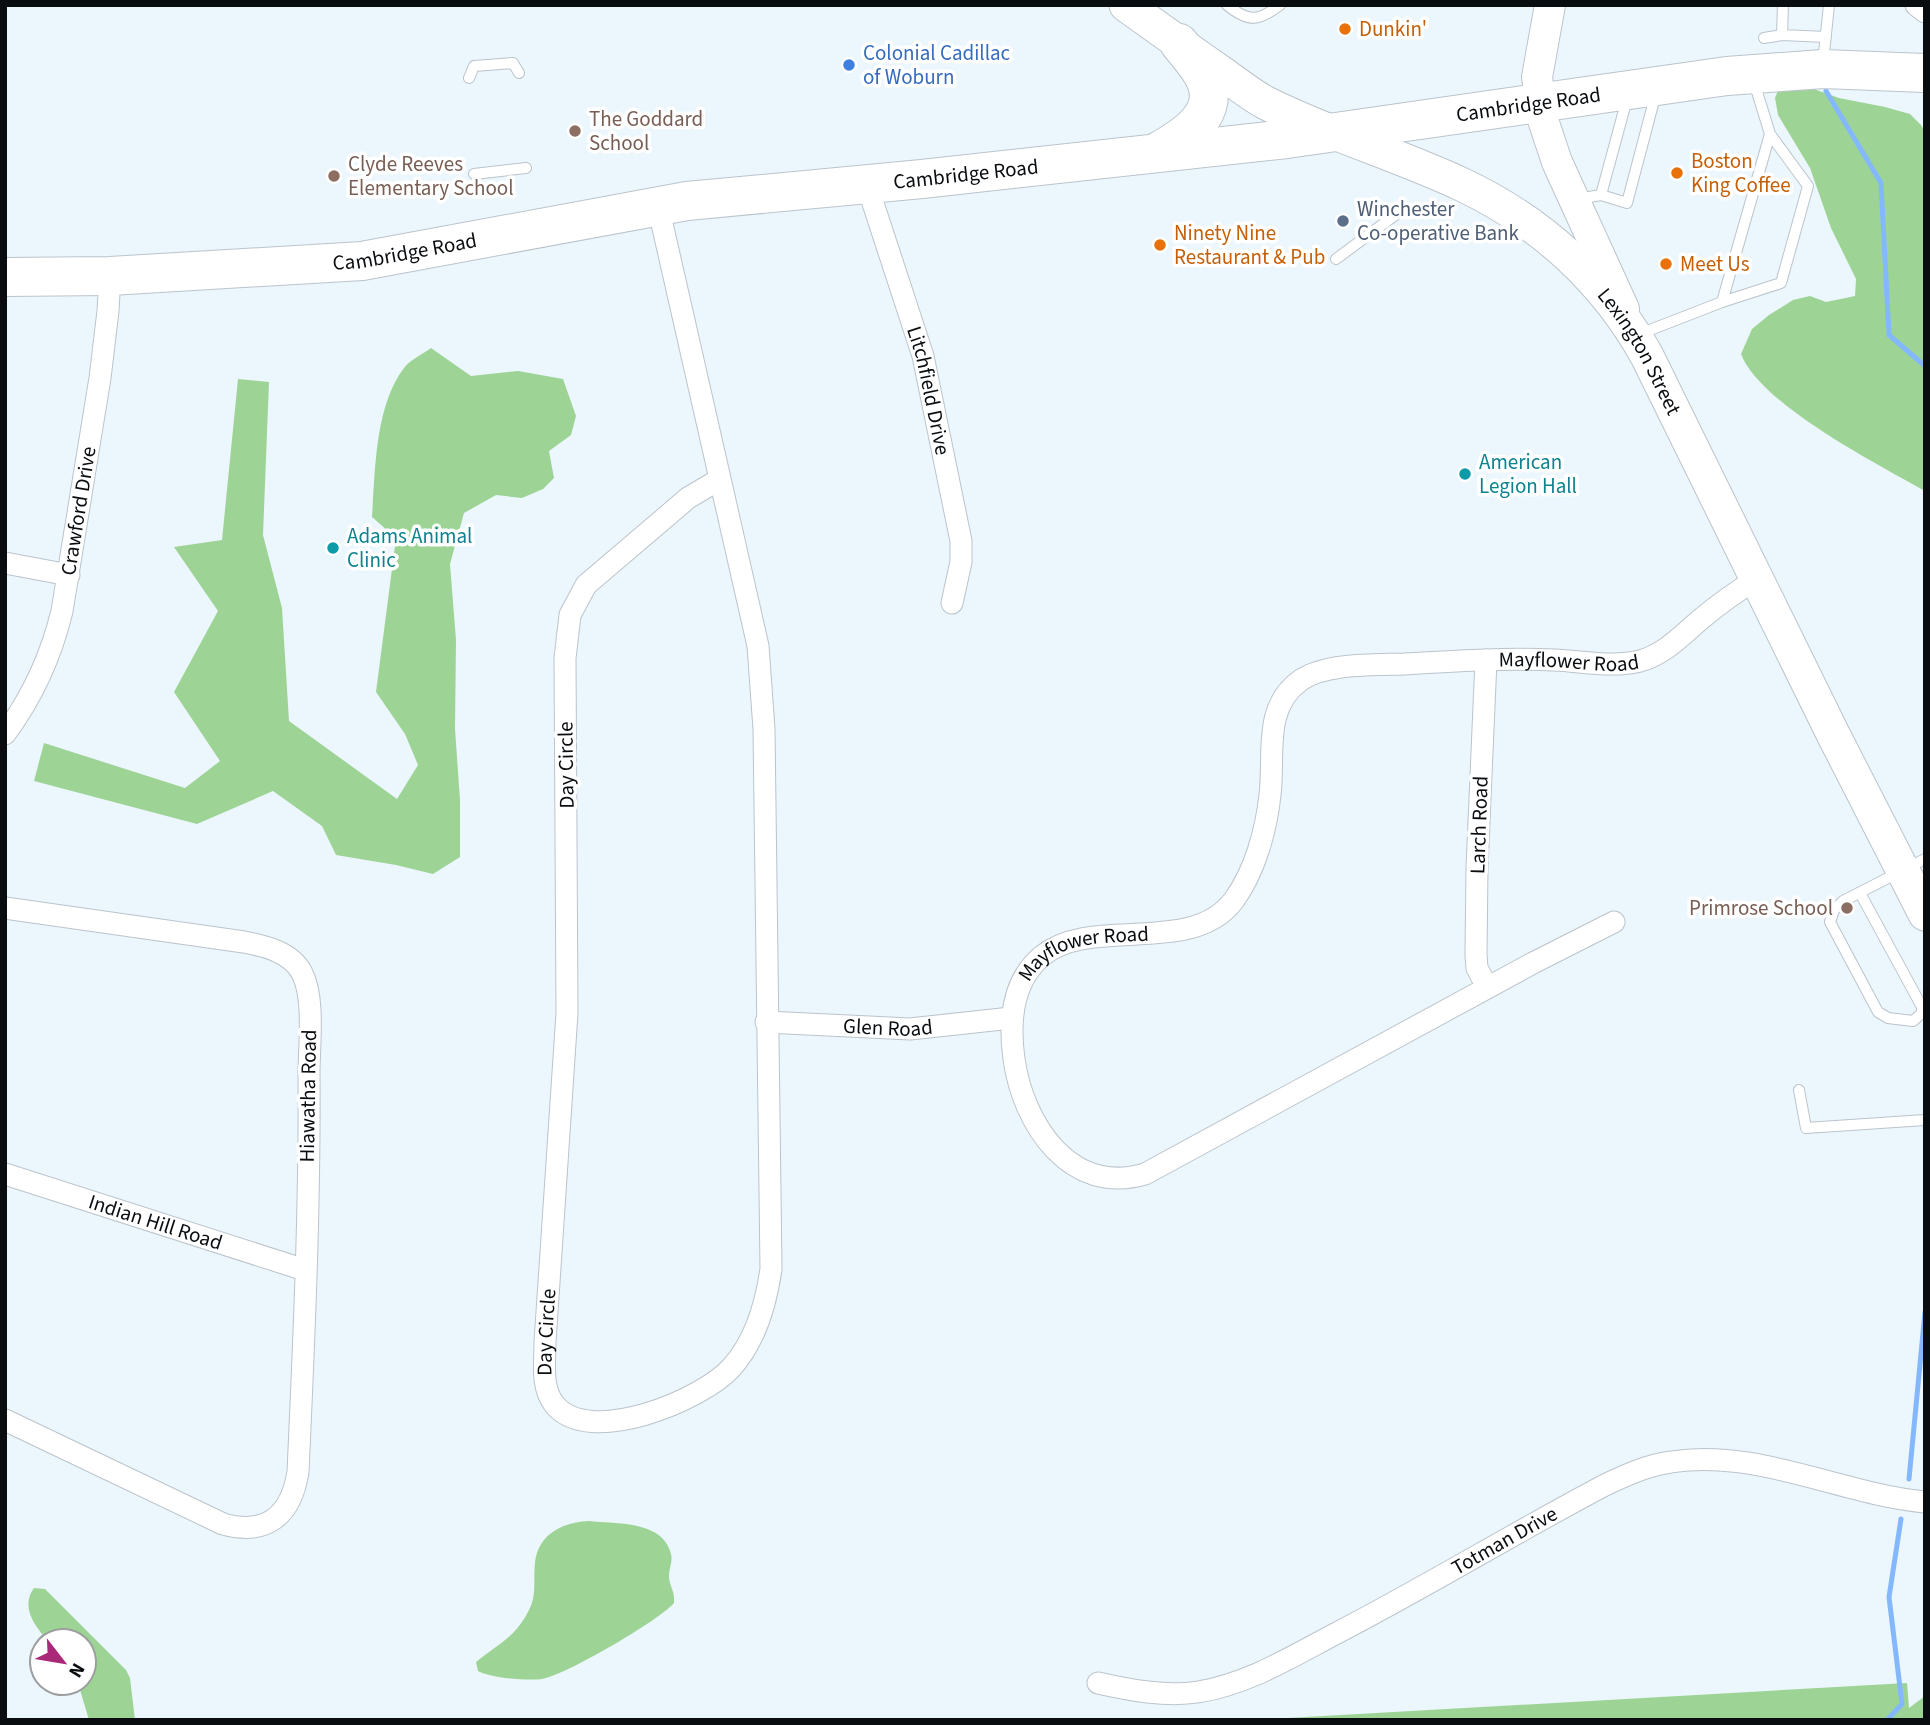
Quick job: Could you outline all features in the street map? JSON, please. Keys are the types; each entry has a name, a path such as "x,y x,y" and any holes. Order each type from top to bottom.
{"highway":[{"path":"1156,152 1193,130 1207,104 1203,75 1179,43"},
{"name":"Cambridge Road","path":"5,277 110,275 362,261 658,206 1332,132 1751,73 1824,53 1925,73"}],"main road":[{"name":"Lexington Street","path":"1130,6 1258,99 1463,186 1527,222 1564,250 1589,275 1620,311 1636,335 1757,579 1914,865 1925,914"}],"street":[{"path":"1550,5 1537,77 1543,120 1551,148 1588,197 1636,335"},
{"path":"1916,5 1925,12"},
{"name":"Litchfield Drive","path":"867,185 923,356 961,541 961,562 951,603"},
{"name":"Day Circle","path":"658,206 758,646 764,729 766,1021 772,1246 766,1298 753,1335 733,1367 721,1378 677,1403 623,1419 602,1422 563,1413 549,1396 545,1378 545,1342 567,1013 565,658 568,623 577,600 592,579 688,498 720,479"},
{"name":"Crawford Drive","path":"5,734 24,707 48,661 56,636 69,575 100,378 110,275"},
{"path":"5,563 69,575"},
{"name":"Mayflower Road","path":"1614,922 1487,987 1157,1169 1134,1177 1114,1177 1084,1170 1060,1155 1042,1134 1023,1099 1015,1067 1011,1018 1017,993 1028,973 1038,960 1054,948 1095,938 1184,929 1208,921 1232,902 1255,857 1264,827 1270,798 1272,741 1277,710 1287,693 1301,680 1334,669 1486,660 1555,660 1611,664 1640,661 1665,649 1730,596 1757,579"},
{"name":"Larch Road","path":"1486,660 1476,868 1476,955 1477,968 1487,987"},
{"name":"Hiawatha Road","path":"5,908 256,944 284,955 298,967 307,987 310,1106 298,1472 290,1502 273,1520 252,1528 223,1524 5,1420"},
{"name":"Glen Road","path":"766,1021 910,1029 1011,1018"},
{"name":"Indian Hill Road","path":"5,1174 305,1269"},
{"name":"Totman Drive","path":"1098,1683 1130,1689 1195,1692 1236,1682 1274,1666 1356,1623 1605,1485 1662,1463 1705,1459 1738,1461 1868,1492 1925,1502"}],"lane":[{"path":"1227,5 1247,18 1266,16 1280,5"},
{"path":"1783,5 1783,35"},
{"path":"1764,38 1783,35 1824,53 1829,5"},
{"path":"469,78 474,66 513,63 519,73"},
{"path":"1636,335 1721,302 1782,283 1808,186 1770,134 1751,73"},
{"path":"1644,88 1627,203 1588,197 1644,88"},
{"path":"1721,302 1770,134"},
{"path":"474,174 526,168"},
{"path":"1336,259 1398,213"},
{"path":"1860,893 1922,1007 1919,1018 1913,1021 1888,1018 1878,1012 1830,922 1834,910 1843,901 1914,865"},
{"path":"1799,1090 1806,1128 1925,1120"}],"green space":[{"path":"1779,88 1811,88 1839,98 1910,114 1925,132 1925,491 1851,449 1795,412 1752,373 1741,354 1752,329 1793,300 1810,296 1826,302 1855,296 1856,279 1831,228 1810,168 1778,115 1775,98"},
{"path":"431,348 471,376 518,371 563,379 576,416 571,435 549,451 554,478 543,489 522,498 496,495 464,513 450,564 456,640 455,729 460,800 460,857 433,874 336,855 322,826 273,791 197,824 34,781 44,743 185,788 220,761 174,692 218,611 174,547 222,540 238,379 269,382 263,535 282,608 289,721 397,799 418,765 405,734 376,692 396,538 372,517 374,480 382,420 394,383 407,365"},
{"path":"589,1521 637,1526 658,1535 671,1554 669,1576 674,1603 632,1634 553,1676 519,1679 478,1671 476,1662 512,1634 529,1610 534,1593 535,1563 541,1544 561,1527"},
{"path":"34,1588 45,1589 83,1627 37,1627 29,1609 30,1595"},
{"path":"98,1642 126,1670 130,1678 135,1720 89,1720 82,1697 98,1697"},
{"path":"1907,1683 1909,1708 1925,1696 1925,1720 1253,1720"}],"waterway":[{"path":"1826,91 1881,183 1889,335 1925,366"},
{"path":"1909,1479 1925,1312"},
{"path":"1887,1720 1902,1704 1889,1597 1901,1519"}],"place":[{"name":"Dunkin'","path":"1345,29"},
{"name":"Colonial Cadillac of Woburn","path":"849,65"},
{"name":"The Goddard School","path":"575,131"},
{"name":"Boston King Coffee","path":"1677,173"},
{"name":"Clyde Reeves Elementary School","path":"334,176"},
{"name":"Winchester Co-operative Bank","path":"1343,221"},
{"name":"Ninety Nine Restaurant & Pub","path":"1160,245"},
{"name":"Meet Us","path":"1666,264"},
{"name":"American Legion Hall","path":"1465,474"},
{"name":"Adams Animal Clinic","path":"333,548"},
{"name":"Primrose School","path":"1847,908"}]}
